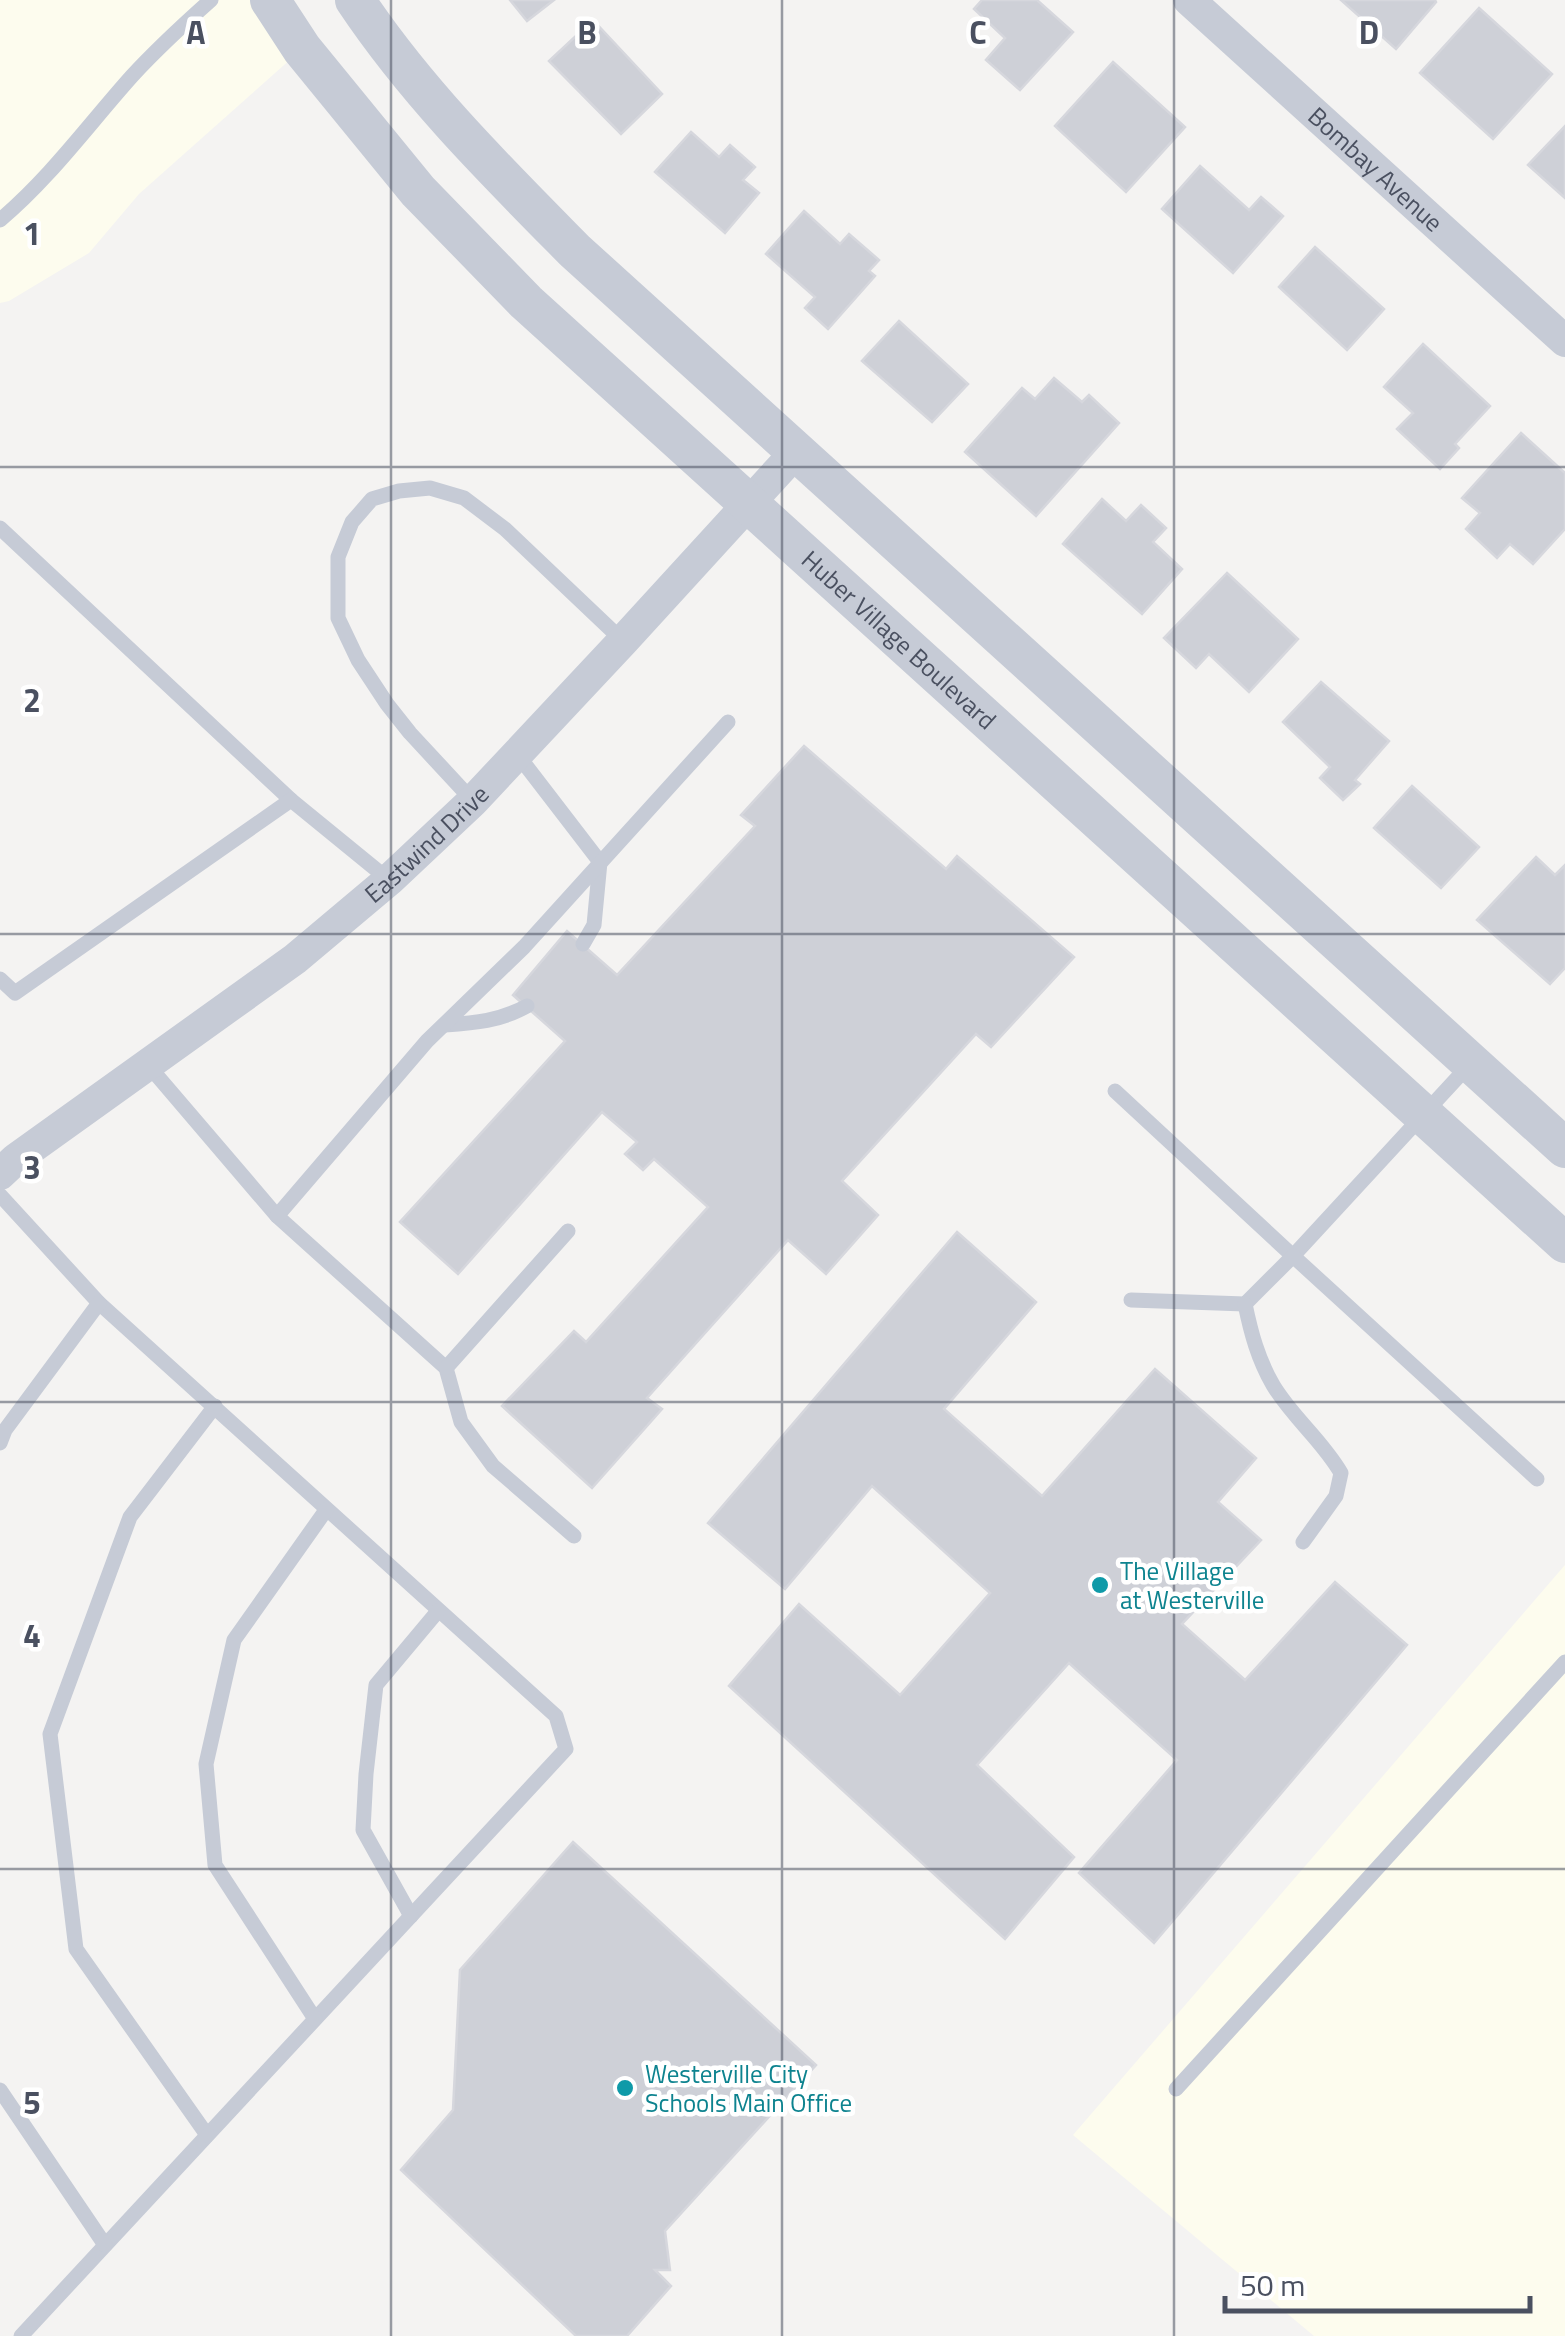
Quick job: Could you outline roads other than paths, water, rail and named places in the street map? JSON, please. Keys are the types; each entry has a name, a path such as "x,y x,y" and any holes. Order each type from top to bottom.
{"street":[{"name":"Huber Village Boulevard","path":"270,0 302,49 418,191 526,302 1565,1243"},
{"path":"356,0 415,79 574,251 1565,1148"},
{"name":"Bombay Avenue","path":"1189,0 1565,341"},
{"name":"Eastwind Drive","path":"5,1159 148,1065 295,959 389,880 473,801 795,453"}],"lane":[{"path":"0,220 43,179 158,48 211,0"},
{"path":"473,801 387,704 358,660 338,618 338,556 352,522 372,499 430,488 464,498 505,529 623,642"},
{"path":"0,528 291,800 389,880"},
{"path":"277,1216 427,1041 524,947 728,722"},
{"path":"517,754 600,862 594,924 583,944"},
{"path":"0,979 15,994 291,800"},
{"path":"445,1025 508,1017 527,1006"},
{"path":"1130,1300 1245,1304 1471,1063"},
{"path":"148,1065 277,1216 446,1368 461,1422 493,1466 574,1536"},
{"path":"1115,1091 1536,1479"},
{"path":"0,1196 99,1303 556,1716 566,1749 20,2336"},
{"path":"446,1368 568,1231"},
{"path":"0,1443 4,1430 99,1303"},
{"path":"1245,1304 1254,1348 1274,1388 1329,1452 1341,1473 1336,1496 1302,1542"},
{"path":"207,2135 76,1949 50,1734 130,1517 215,1406"},
{"path":"315,2018 215,1865 206,1764 234,1640 326,1510"},
{"path":"411,1916 362,1830 366,1774 376,1684 438,1611"},
{"path":"1176,2088 1565,1662"},
{"path":"0,2090 105,2246"}],"place":[{"name":"The Village at Westerville","path":"1100,1585"},
{"name":"Westerville City Schools Main Office","path":"625,2088"}]}
